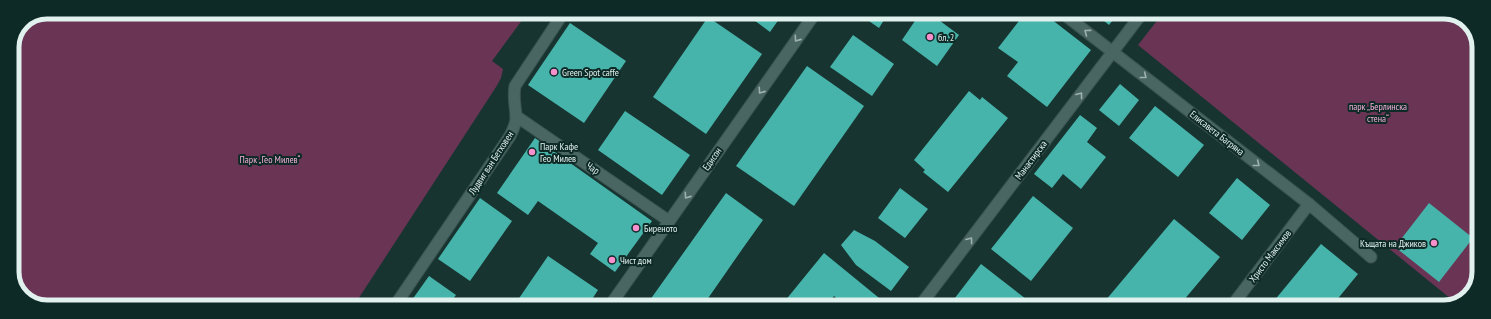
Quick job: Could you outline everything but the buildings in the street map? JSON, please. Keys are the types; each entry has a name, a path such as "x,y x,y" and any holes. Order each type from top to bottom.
{"street":[{"name":"Лудвиг ван Бетховен","path":"398,300 510,136 515,126 516,116 513,96 515,86 559,19"},
{"name":"Едисон","path":"614,300 811,19"},
{"name":"Елисавета Багряна","path":"1070,19 1309,204 1371,257"},
{"name":"Манастирска","path":"924,300 1138,19"},
{"name":"Чар","path":"516,116 670,221"},
{"name":"Христо Максимов","path":"1236,300 1309,204"}],"green space":[{"name":"Парк „Гео Милев“","path":"47,19 523,19 492,61 503,69 501,78 358,300 47,300 38,299 33,296 21,283 19,274 19,47 21,36 24,31 36,21"},
{"name":"парк „Берлинска стена“","path":"1158,19 1444,19 1453,20 1458,23 1467,31 1472,45 1472,272 1468,286 1462,293 1451,299 1138,45"}],"place":[{"name":"бл. 2","path":"930,37"},
{"name":"Green Spot caffe","path":"554,72"},
{"name":"Парк Кафе Гео Милев","path":"532,152"},
{"name":"Биреното","path":"636,228"},
{"name":"Къщата на Джиков","path":"1434,243"},
{"name":"Чист дом","path":"612,260"}]}
